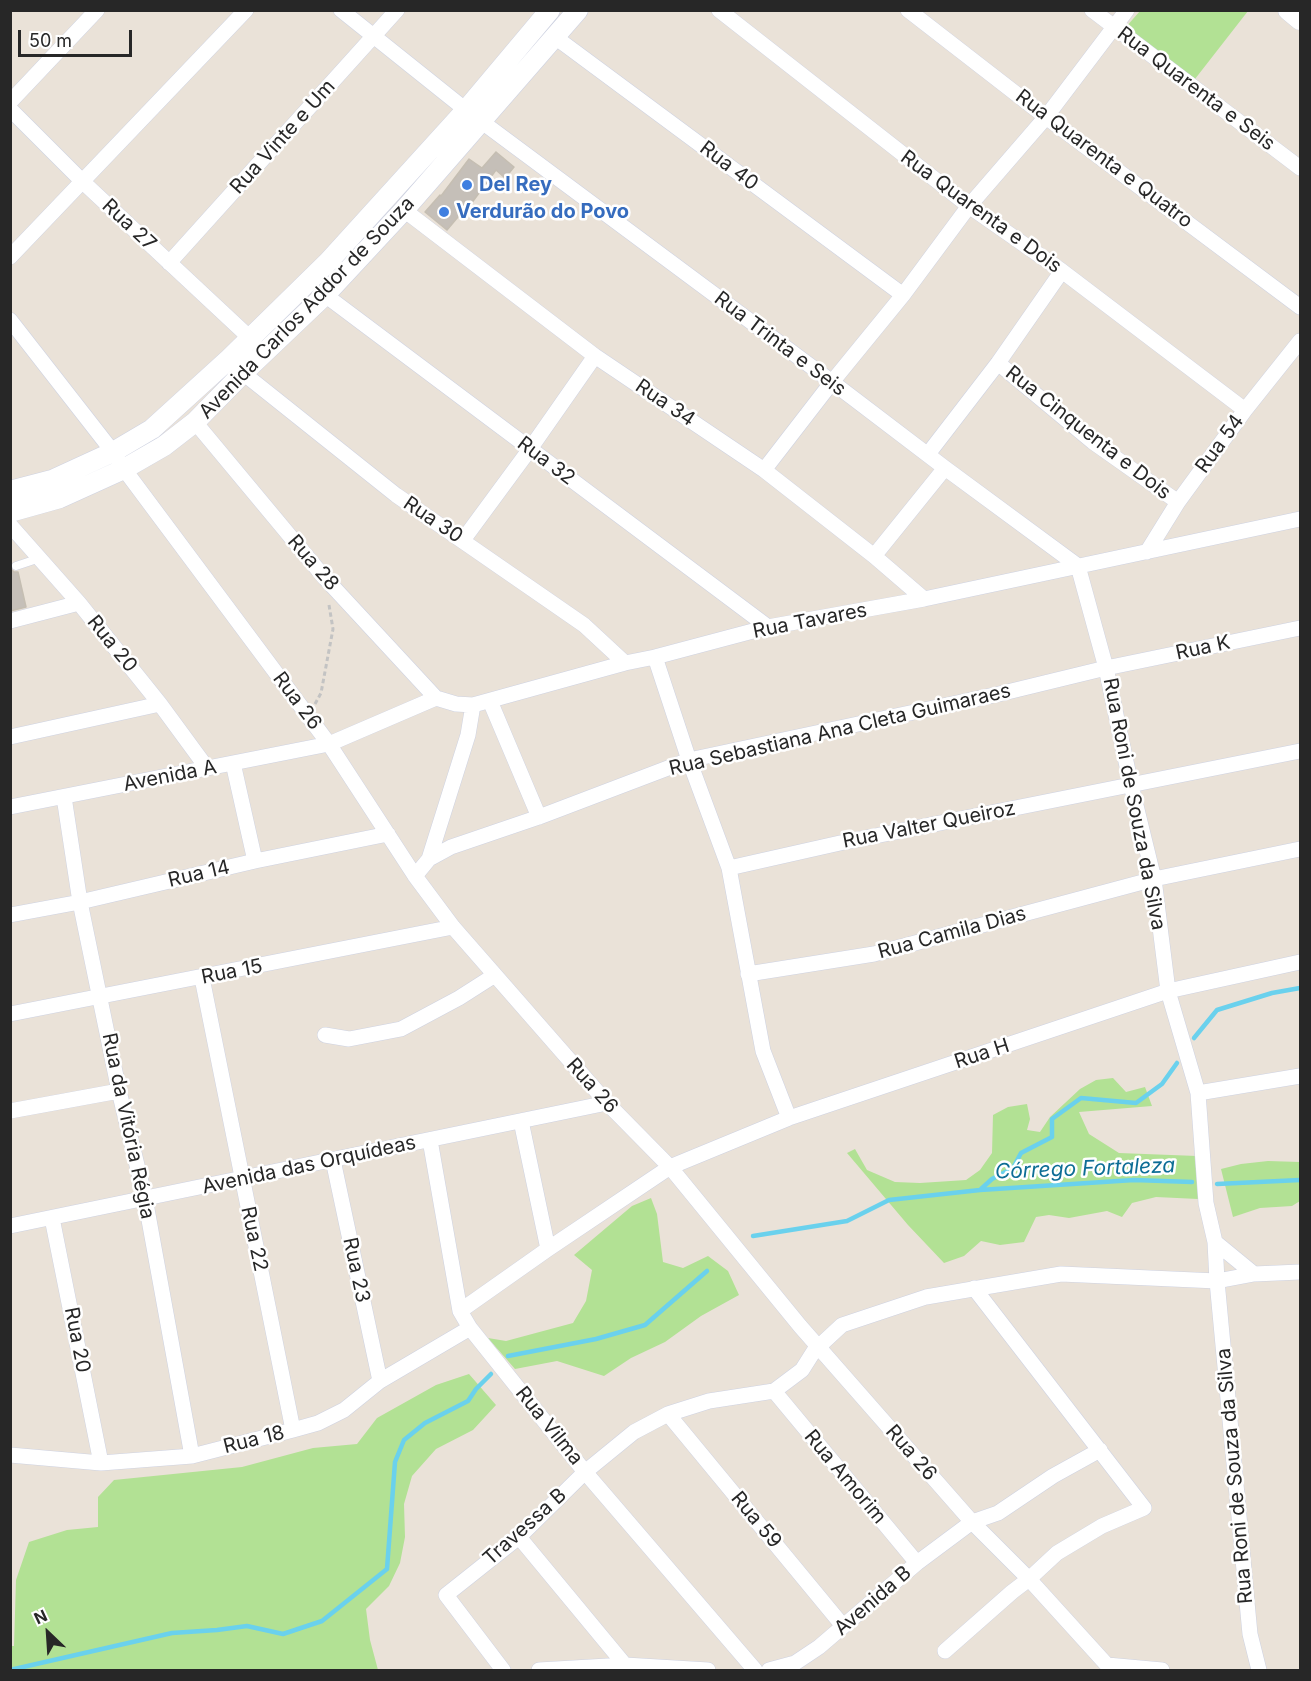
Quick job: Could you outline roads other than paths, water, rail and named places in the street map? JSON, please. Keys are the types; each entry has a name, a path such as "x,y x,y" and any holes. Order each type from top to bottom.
{"street":[{"path":"10,102 97,10"},
{"path":"10,257 246,10"},
{"name":"Rua Trinta e Seis","path":"341,10 474,116 1078,566"},
{"name":"Rua Vinte e Um","path":"169,263 397,10"},
{"name":"Avenida Carlos Addor de Souza","path":"10,512 60,498 124,470 164,446 195,422 325,295 404,210 550,10"},
{"name":"Avenida Carlos Addor de Souza","path":"10,491 52,480 113,452 152,429 250,339 555,36 578,10"},
{"name":"Rua Quarenta e Dois","path":"719,10 969,206 1062,271 1245,410"},
{"name":"Rua Quarenta e Quatro","path":"908,10 1046,117 1300,307"},
{"name":"Rua Quarenta e Seis","path":"1092,10 1300,168"},
{"path":"764,470 903,295 969,206 1046,117 1127,10"},
{"path":"1288,10 1300,20"},
{"name":"Rua 40","path":"555,36 903,295"},
{"name":"Rua 27","path":"10,109 83,182 250,339"},
{"name":"Rua 34","path":"404,210 595,356 764,470 874,556 924,599"},
{"path":"928,454 998,363 1062,271"},
{"name":"Rua 32","path":"325,295 768,627"},
{"path":"10,320 113,452 124,470"},
{"name":"Rua 54","path":"1147,552 1178,502 1245,410 1300,341"},
{"path":"463,540 595,356"},
{"name":"Rua Cinquenta e Dois","path":"998,363 1093,442 1178,502"},
{"name":"Rua 30","path":"243,373 396,495 584,625 625,663"},
{"name":"Rua 28","path":"195,422 324,577 436,698"},
{"path":"874,556 945,468"},
{"name":"Rua 26","path":"124,470 329,744 415,876 453,927 607,1103 670,1167 818,1347 972,1522 1029,1579 1107,1665 1162,1671"},
{"name":"Rua Tavares","path":"436,698 456,704 473,705 768,627 924,599 1300,519"},
{"name":"Rua 20","path":"10,525 79,603 160,704 207,768"},
{"name":"Rua Roni de Souza da Silva","path":"1078,566 1106,668 1154,879 1168,991 1196,1086 1206,1203 1215,1242 1250,1634 1259,1671"},
{"path":"10,621 79,603"},
{"name":"Rua K","path":"1106,668 1300,628"},
{"path":"655,657 689,760 729,868 763,1051 789,1118"},
{"name":"Rua Sebastiana Ana Cleta Guimaraes","path":"415,876 429,859 451,847 539,817 689,760 999,694 1106,668"},
{"path":"329,744 436,698"},
{"path":"490,701 539,817"},
{"path":"10,737 160,704"},
{"path":"429,859 468,735 473,705"},
{"name":"Avenida A","path":"10,807 329,744"},
{"name":"Rua Valter Queiroz","path":"729,868 840,843 1300,751"},
{"path":"233,763 255,861"},
{"name":"Rua da Vitória Régia","path":"64,797 80,902 119,1090 146,1198 192,1456"},
{"name":"Rua 14","path":"10,915 80,902 255,861 388,834"},
{"name":"Rua Camila Dias","path":"748,974 874,954 1154,879 1300,849"},
{"name":"Rua 15","path":"10,1014 453,927"},
{"name":"Rua H","path":"670,1167 789,1118 1168,991 1283,968 1300,962"},
{"path":"325,1035 349,1039 401,1029 459,998 495,975"},
{"name":"Rua 22","path":"202,978 293,1430"},
{"path":"1196,1086 1300,1076"},
{"path":"10,1111 119,1090"},
{"name":"Avenida das Orquídeas","path":"10,1226 607,1103"},
{"path":"521,1121 548,1249"},
{"name":"Rua Vilma","path":"430,1140 460,1311 470,1328 585,1472 755,1671"},
{"name":"Rua 23","path":"333,1160 380,1381"},
{"path":"460,1311 670,1167"},
{"name":"Rua 20","path":"52,1218 101,1463"},
{"path":"1215,1242 1254,1274"},
{"name":"Travessa B","path":"503,1671 446,1595 519,1537 585,1472 634,1432 668,1414 709,1401 774,1391 802,1370 818,1347 842,1326 926,1297 1061,1274 1217,1281 1254,1274 1300,1272"},
{"path":"945,1651 1058,1553 1102,1526 1144,1508 974,1288"},
{"name":"Rua 18","path":"10,1455 101,1463 192,1456 318,1424 344,1410 380,1381 470,1328"},
{"name":"Rua Amorim","path":"774,1391 916,1563"},
{"name":"Rua 59","path":"668,1414 843,1626"},
{"name":"Avenida B","path":"769,1671 795,1663 819,1647 916,1563 972,1522 998,1513 1053,1476 1100,1450"},
{"path":"519,1537 625,1665"},
{"path":"539,1671 625,1665 708,1671"}],"lane":[{"path":"16,566 40,558"}],"waterway":[{"name":"Córrego Fortaleza","path":"1194,1038 1217,1010 1272,993 1300,988"},
{"name":"Córrego Fortaleza","path":"981,1189 992,1179 1013,1168 1021,1153 1052,1137 1052,1119 1081,1098 1136,1103 1162,1084 1177,1063"},
{"name":"Córrego Fortaleza","path":"753,1236 847,1221 889,1200 980,1190 1134,1180 1192,1182"},
{"name":"Córrego Fortaleza","path":"1217,1184 1300,1180"},
{"name":"Córrego Fortaleza","path":"508,1356 596,1339 645,1325 707,1271"},
{"name":"Córrego Fortaleza","path":"10,1670 172,1633 247,1626 283,1634 322,1621 387,1569 395,1462 404,1440 425,1423 468,1401 491,1374"}],"place":[{"name":"Del Rey","path":"467,185"},
{"name":"Verdurão do Povo","path":"444,212"}]}
